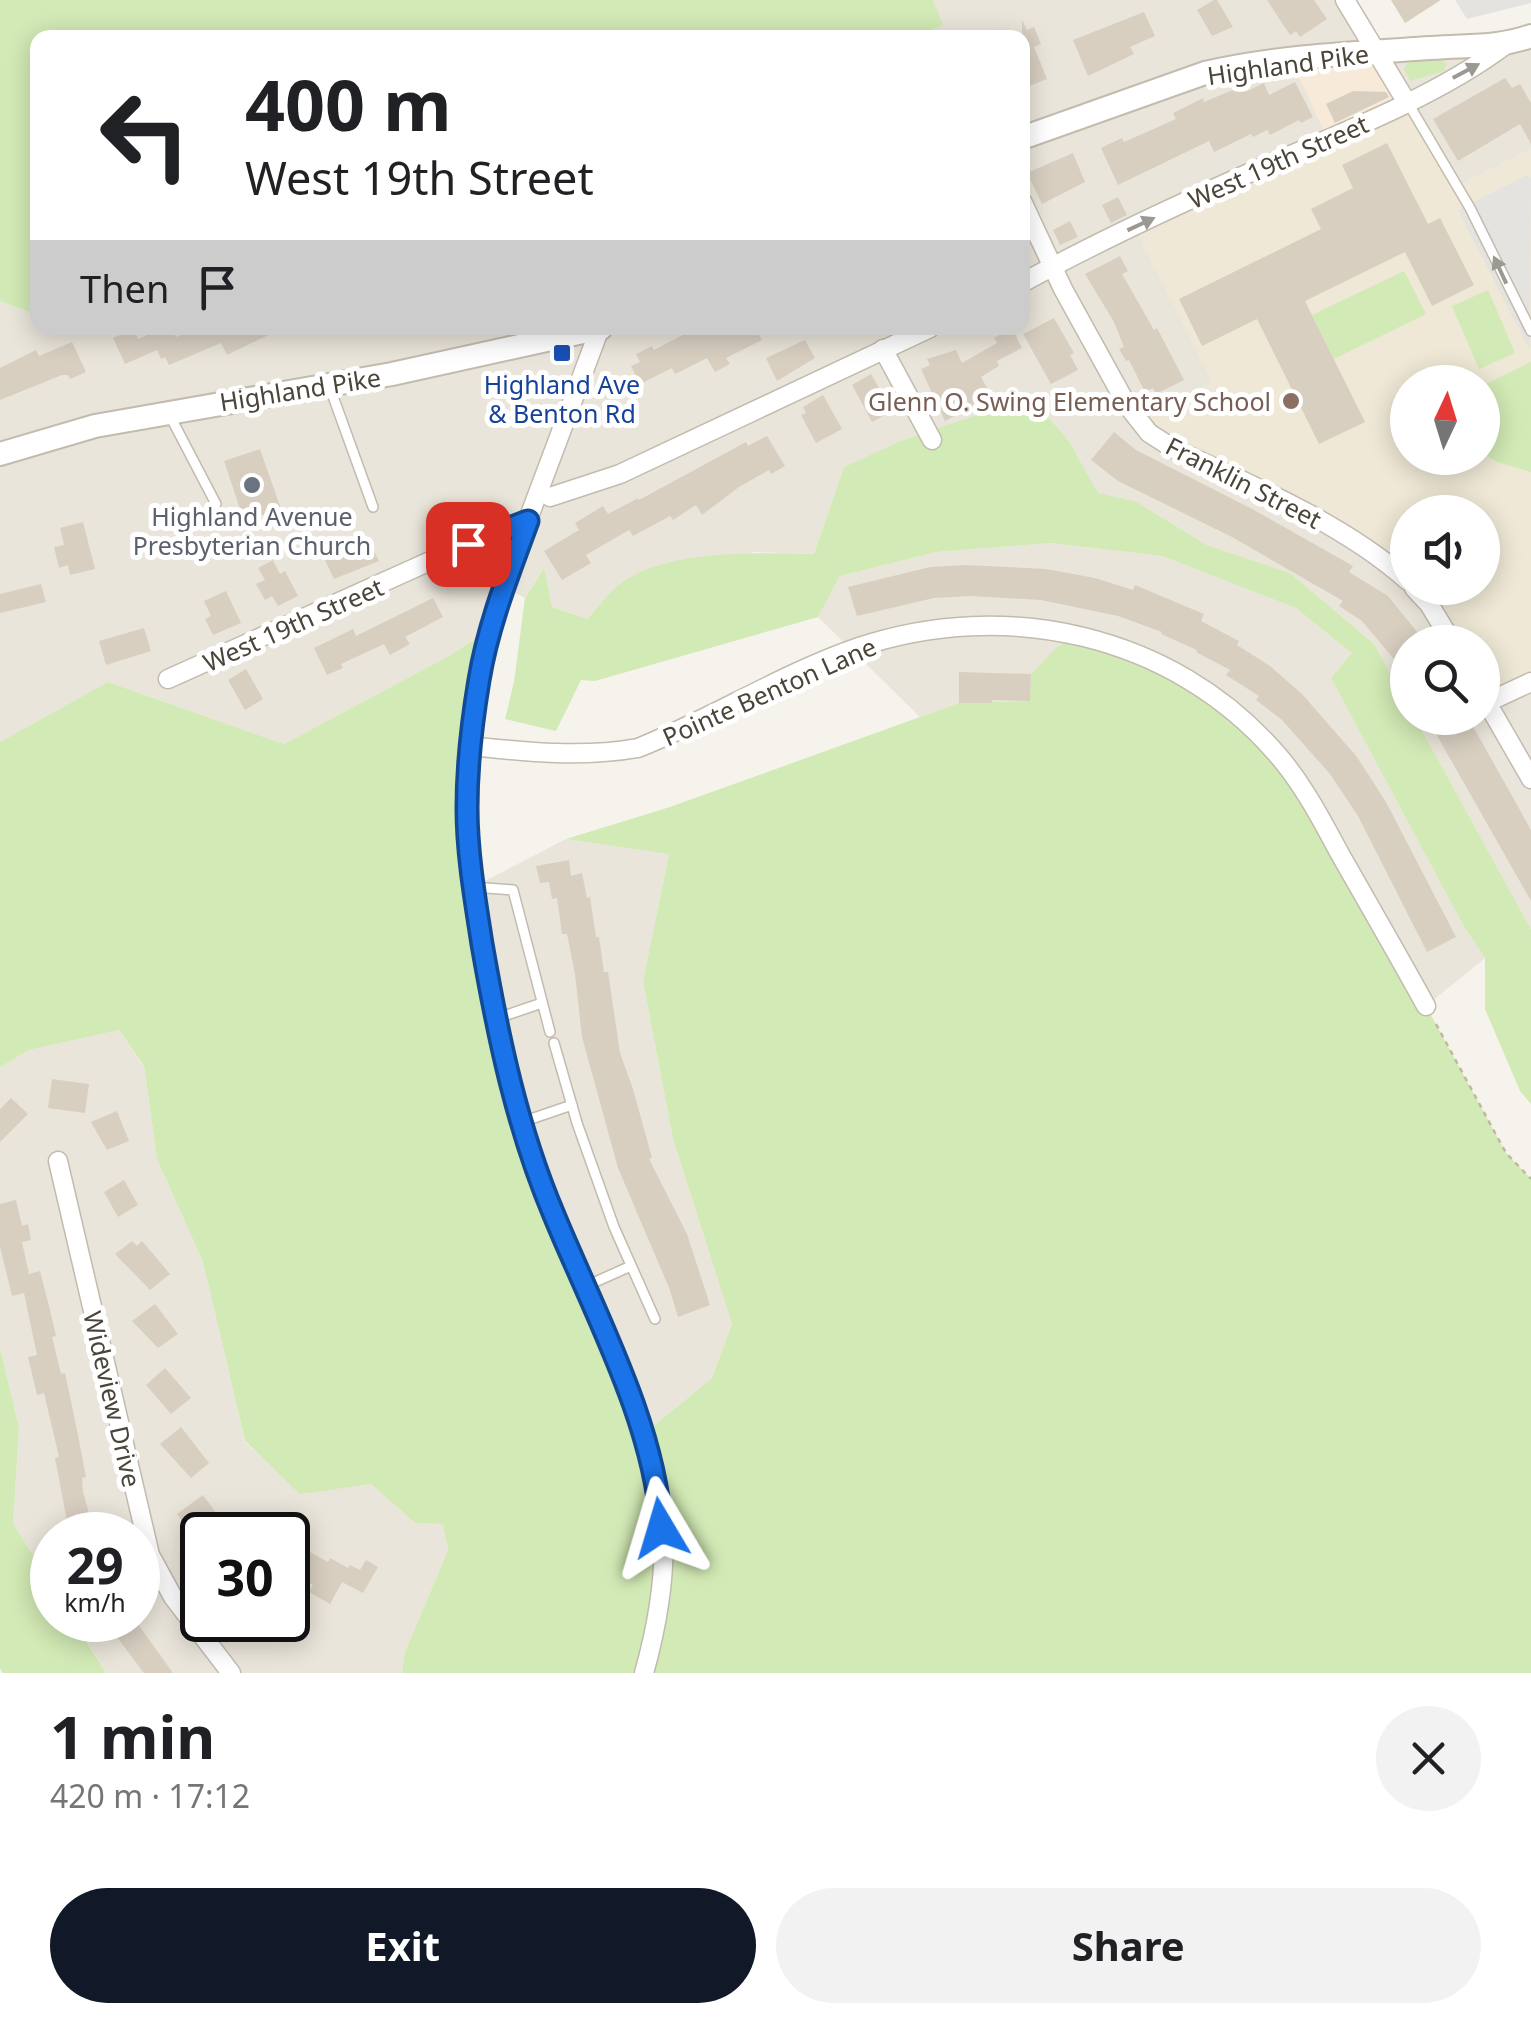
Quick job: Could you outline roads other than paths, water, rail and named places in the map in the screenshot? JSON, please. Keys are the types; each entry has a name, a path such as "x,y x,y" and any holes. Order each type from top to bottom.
{"street":[{"path":"1344,0 1406,101"},
{"name":"West 19th Street","path":"1030,279 1406,101 1478,66 1504,46 1531,36"},
{"name":"Highland Pike","path":"1030,135 1205,73 1233,67 1376,52 1504,46"},
{"name":"Franklin Street","path":"1030,218 1127,405 1150,432 1174,449 1340,532 1390,567"},
{"name":"Highland Pike","path":"0,454 96,426 329,385 567,335"},
{"path":"597,335 490,629 470,746 467,810 473,887 495,1019 521,1122 548,1201 644,1433 660,1497 663,1560 658,1610 644,1673"},
{"path":"550,497 620,474 914,335"},
{"path":"883,349 932,440"},
{"name":"West 19th Street","path":"168,679 468,544 528,521"},
{"name":"Pointe Benton Lane","path":"470,746 558,755 638,748 856,648 944,627 997,624 1080,635 1123,648 1212,693 1277,753 1312,804 1426,1006"},
{"path":"1500,693 1531,682"},
{"path":"1500,724 1531,778"},
{"name":"Wideview Drive","path":"58,1161 150,1555 173,1597 231,1673"}],"lane":[{"path":"1406,101 1470,208 1531,331"},
{"path":"329,385 373,507"},
{"path":"167,412 216,504"},
{"path":"473,887 513,890 550,1032"},
{"path":"495,1019 542,1004"},
{"path":"554,1043 614,1227 655,1319"},
{"path":"521,1122 572,1105"},
{"path":"584,1287 632,1266"}],"place":[{"name":"Highland Ave & Benton Rd","path":"562,353"},
{"name":"Glenn O. Swing Elementary School","path":"1291,401"},
{"name":"Highland Avenue Presbyterian Church","path":"252,485"}]}
